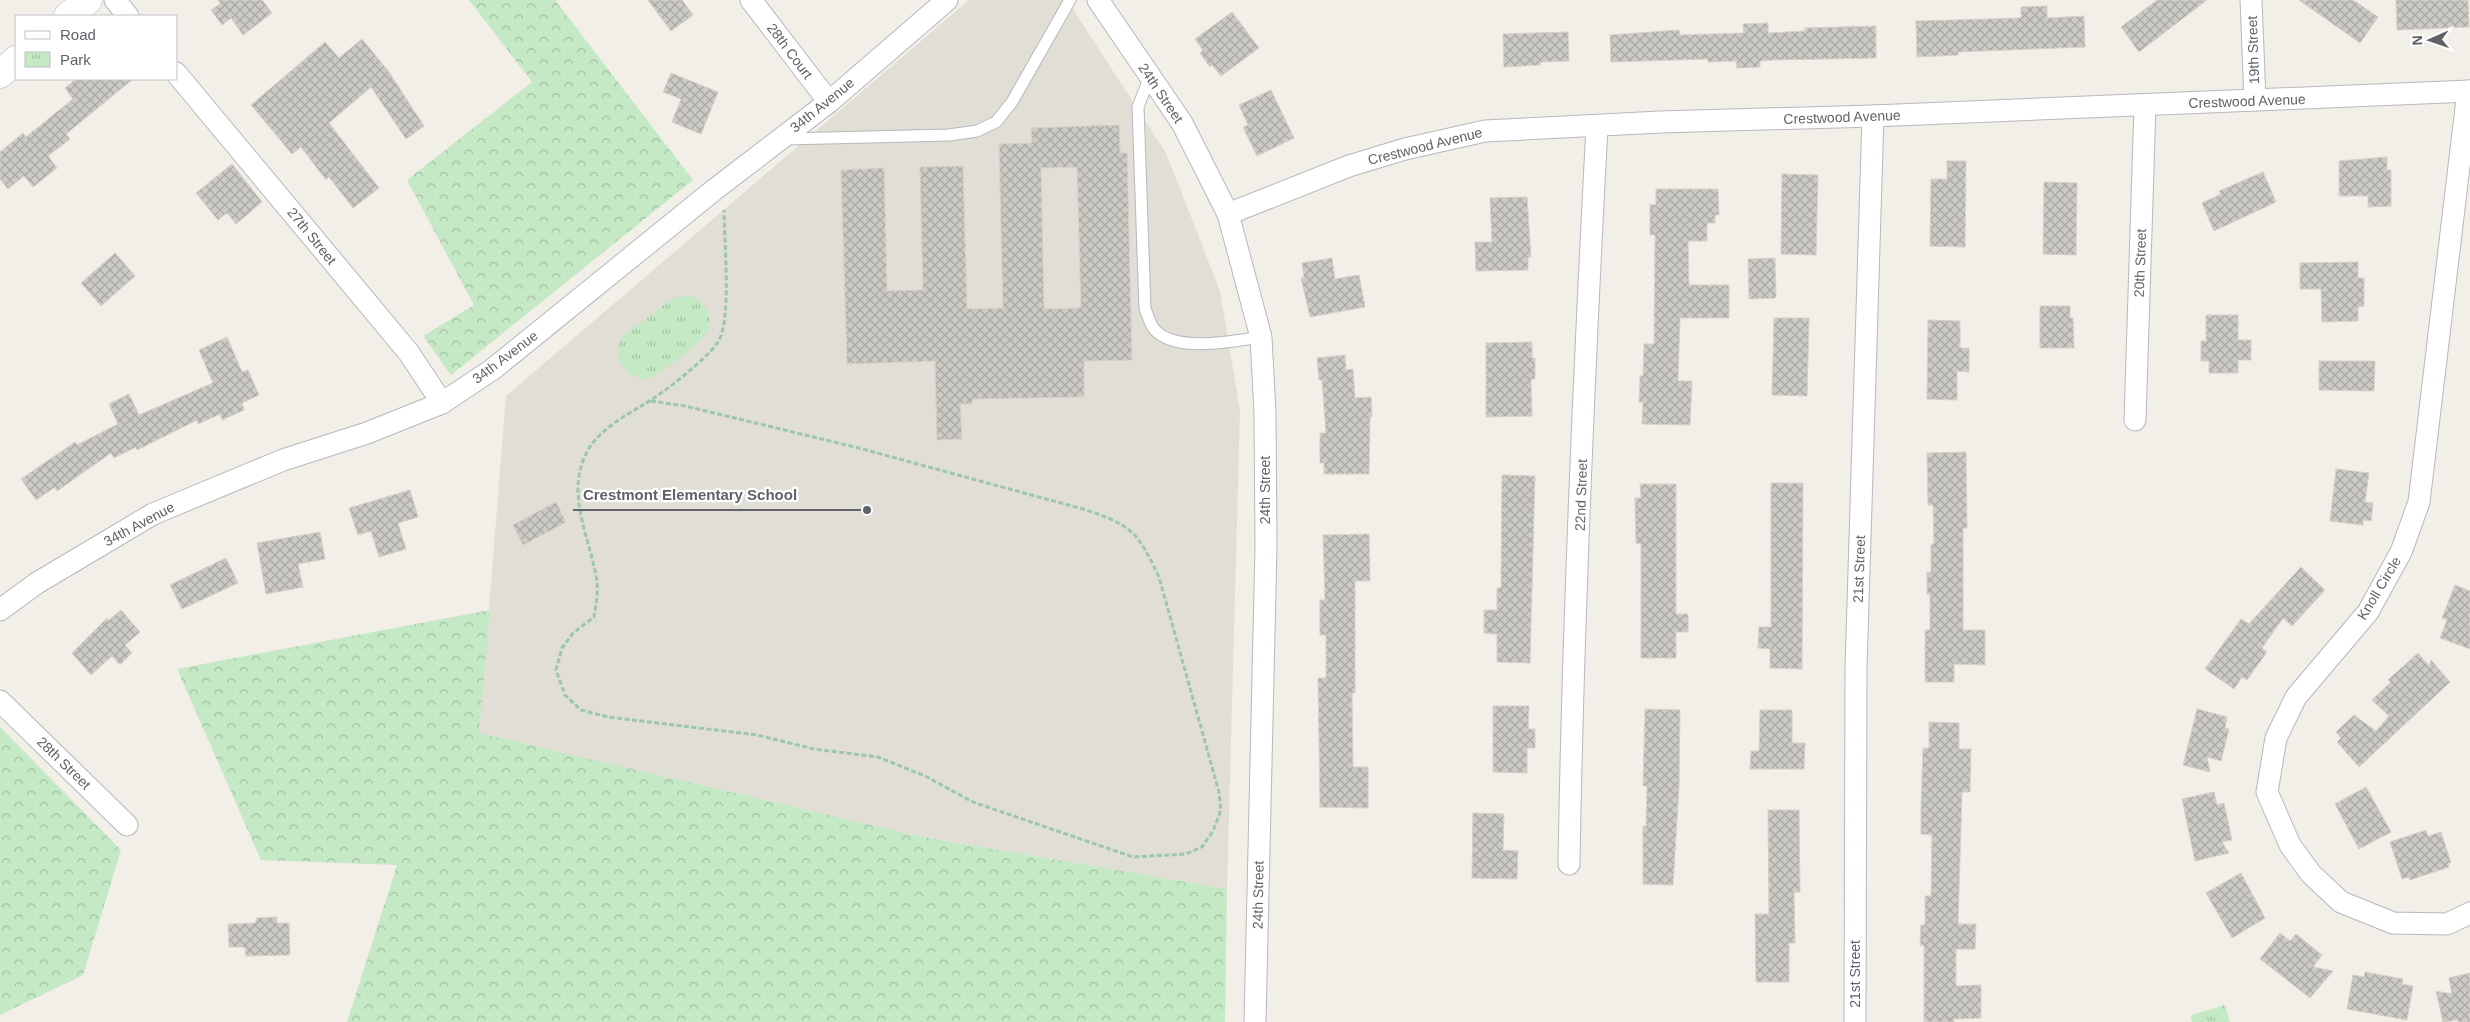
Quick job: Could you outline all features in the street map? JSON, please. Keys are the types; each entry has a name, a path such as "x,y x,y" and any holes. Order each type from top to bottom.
{"main road":[{"path":"69,15 88,0"},
{"path":"0,74 15,61"}],"street":[{"path":"115,0 127,15"},
{"name":"28th Court","path":"751,0 829,102"},
{"name":"34th Avenue","path":"0,610 37,583 153,514 283,460 367,433 442,403 493,369 724,182 829,102 947,0"},
{"name":"24th Street","path":"1098,0 1182,123 1228,214 1261,337 1265,413 1266,546 1255,1022"},
{"name":"19th Street","path":"2251,0 2255,100"},
{"name":"27th Street","path":"178,75 408,353 442,403"},
{"name":"Crestwood Avenue","path":"1228,214 1349,166 1405,149 1485,131 1660,122 2145,106 2469,91"},
{"name":"Knoll Circle","path":"2469,91 2419,502 2401,552 2368,612 2296,697 2276,738 2267,792 2290,845 2311,874 2341,902 2393,924 2447,924 2470,913"},
{"name":"20th Street","path":"2135,420 2145,106"},
{"name":"21st Street","path":"1855,1022 1856,668 1873,116"},
{"name":"22nd Street","path":"1569,864 1571,741 1586,333 1597,126"},
{"name":"28th Street","path":"0,701 127,825"}],"lane":[{"path":"780,139 949,135 977,132 996,122 1012,102 1070,0"},
{"path":"1150,76 1138,107 1145,309 1155,330 1181,344 1261,337"}],"path":[{"path":"651,401 685,406 855,447 1083,509 1112,518 1134,532 1148,553 1159,577 1219,792 1221,810 1214,831 1202,847 1186,854 1133,857 974,802 925,776 878,757 814,749 758,735 608,717 582,710 565,695 556,670 562,648 574,633 594,617 597,599 596,577 580,518 578,484 586,453 613,422 651,401 701,360 719,341 726,313 724,182"}],"shaded area":[{"path":"969,0 1067,0 1166,153 1220,291 1240,410 1227,889 918,836 479,733 506,396"}],"green space":[{"path":"469,0 555,0 693,180 451,375 423,336 474,305 407,180 532,82"},
{"path":"692,296 708,312 710,319 709,327 705,335 691,349 650,378 641,379 631,375 619,362 617,348 623,336 676,297"},
{"path":"490,610 479,733 918,836 1227,889 1225,1022 347,1022 397,865 261,860 177,669"},
{"path":"0,727 121,850 83,975 0,1015"},
{"path":"2225,1005 2230,1022 2192,1022 2191,1015"}],"building":[{"path":"218,0 262,0 272,13 243,35 231,18 222,25 211,10 220,4"},
{"path":"648,0 682,0 693,15 671,31"},
{"path":"2157,0 2207,0 2139,52 2121,27"},
{"path":"2299,0 2353,0 2378,17 2360,43"},
{"path":"2396,0 2468,0 2469,27 2397,30"},
{"path":"2047,6 2047,18 2084,16 2085,47 1958,52 1958,55 1917,57 1916,21 2021,18 2021,7"},
{"path":"1232,12 1259,48 1221,76 1212,65 1210,67 1200,53 1203,50 1195,39"},
{"path":"1768,23 1768,33 1805,31 1805,28 1876,26 1876,58 1773,60 1760,61 1760,67 1737,68 1736,61 1708,62 1708,59 1611,62 1610,35 1679,30 1680,35 1744,33 1743,24"},
{"path":"1568,32 1569,61 1540,62 1541,65 1504,67 1503,34"},
{"path":"362,39 389,72 424,126 406,139 371,87 329,123 379,188 353,208 329,177 326,180 301,147 292,154 251,105 325,42 339,58"},
{"path":"671,73 718,92 701,134 672,122 681,99 663,92"},
{"path":"75,80 132,80 66,134 70,139 48,156 57,168 33,187 24,176 8,189 0,179 0,152 23,133 26,137 73,99 65,88"},
{"path":"1271,90 1294,138 1257,156 1243,127 1248,125 1239,105"},
{"path":"1119,125 1120,153 1127,153 1132,360 1084,361 1084,397 972,399 972,404 960,404 962,439 937,440 935,361 847,364 841,170 884,168 887,291 923,290 920,167 963,166 967,309 1003,308 999,144 1032,143 1031,128","holes":["1077,167 1081,308 1044,309 1041,168"]},
{"path":"2387,157 2387,170 2391,170 2391,206 2368,207 2368,196 2339,196 2339,161"},
{"path":"1947,161 1966,161 1965,247 1930,246 1931,179 1947,179"},
{"path":"232,164 262,202 236,224 227,213 218,220 196,193"},
{"path":"2263,172 2276,202 2214,231 2202,203 2221,194 2219,191"},
{"path":"1782,174 1818,175 1816,255 1781,254"},
{"path":"2044,182 2077,183 2076,255 2043,254"},
{"path":"1656,189 1718,189 1719,215 1715,215 1715,223 1707,223 1707,241 1688,241 1689,285 1729,285 1729,318 1680,318 1678,381 1692,381 1690,425 1642,424 1643,402 1639,402 1640,376 1643,376 1644,344 1654,344 1655,235 1650,235 1650,204 1656,205"},
{"path":"1527,197 1531,257 1528,257 1528,270 1476,271 1475,242 1492,242 1490,198"},
{"path":"115,253 135,276 101,306 81,283"},
{"path":"1332,258 1335,279 1359,275 1365,307 1310,317 1301,278 1304,278 1302,263"},
{"path":"1775,258 1776,298 1749,299 1748,259"},
{"path":"2358,262 2358,278 2364,278 2364,306 2358,307 2358,321 2322,322 2321,289 2300,289 2300,263"},
{"path":"2040,306 2070,306 2070,318 2073,318 2074,348 2040,348"},
{"path":"2206,315 2238,315 2238,340 2251,340 2251,360 2238,360 2238,373 2209,373 2209,361 2201,361 2201,341 2206,341"},
{"path":"1774,318 1809,318 1807,396 1772,395"},
{"path":"1928,320 1960,321 1960,348 1969,348 1969,372 1957,371 1957,400 1927,399"},
{"path":"227,337 242,372 248,370 259,395 242,403 244,410 222,420 220,414 198,424 197,420 137,450 136,447 114,458 111,453 57,491 55,487 36,500 21,479 75,442 77,445 118,424 109,404 129,394 139,415 213,383 199,350"},
{"path":"1532,342 1532,358 1535,358 1535,379 1531,379 1532,416 1486,417 1486,343"},
{"path":"1345,355 1346,370 1353,369 1355,398 1371,397 1372,417 1370,417 1369,474 1324,474 1324,463 1320,463 1320,433 1326,433 1322,380 1319,380 1317,358"},
{"path":"2319,361 2375,361 2374,391 2319,390"},
{"path":"1966,452 1967,528 1963,528 1963,630 1985,630 1985,665 1954,664 1954,682 1925,682 1925,630 1930,630 1930,594 1927,594 1927,572 1931,572 1931,544 1934,544 1933,505 1928,505 1927,453"},
{"path":"2336,469 2369,473 2365,502 2373,503 2371,521 2363,520 2363,525 2330,521"},
{"path":"1502,475 1535,476 1530,663 1497,662 1497,634 1484,633 1484,610 1497,610 1497,588 1501,588"},
{"path":"1771,483 1803,483 1802,669 1770,668 1770,649 1758,648 1759,627 1771,627"},
{"path":"1640,484 1676,484 1676,614 1688,614 1688,632 1676,632 1676,658 1641,658 1641,544 1636,543 1635,498 1641,498"},
{"path":"410,490 418,517 398,523 406,549 379,557 371,531 358,535 349,508"},
{"path":"556,502 566,522 523,545 513,525"},
{"path":"320,532 325,559 298,564 303,587 266,594 257,543"},
{"path":"1369,534 1370,581 1355,581 1355,693 1352,693 1353,767 1368,767 1368,808 1320,807 1318,678 1326,678 1326,635 1320,635 1320,600 1325,600 1323,535"},
{"path":"226,558 238,583 182,609 170,585"},
{"path":"2301,567 2325,590 2292,626 2283,618 2262,648 2267,652 2247,680 2242,677 2234,689 2205,669 2241,619 2249,624"},
{"path":"2455,585 2470,591 2470,649 2440,638 2447,620 2442,618"},
{"path":"121,610 140,632 125,645 132,653 120,665 112,656 91,675 72,653 107,618 108,621"},
{"path":"2418,653 2429,666 2431,660 2450,682 2359,767 2337,742 2341,738 2336,732 2354,715 2376,731 2389,716 2372,700 2391,682 2388,680"},
{"path":"1493,706 1529,706 1528,729 1535,729 1535,748 1527,748 1527,773 1493,772"},
{"path":"1645,709 1680,710 1679,787 1673,885 1643,884 1643,826 1646,826 1647,786 1643,786"},
{"path":"2197,709 2227,717 2225,728 2229,729 2221,761 2207,757 2210,772 2183,765"},
{"path":"1760,710 1792,710 1792,743 1805,743 1804,769 1750,769 1751,751 1759,751"},
{"path":"1929,722 1959,723 1959,749 1971,749 1970,792 1962,792 1958,924 1976,924 1975,949 1956,949 1956,986 1981,985 1981,1018 1954,1019 1954,1022 1924,1022 1924,946 1920,945 1921,925 1925,925 1925,896 1931,896 1932,835 1921,834 1921,808 1923,748 1929,748"},
{"path":"2366,787 2391,832 2359,849 2335,804"},
{"path":"2214,792 2217,805 2224,803 2232,840 2222,842 2229,853 2195,861 2182,799"},
{"path":"1768,810 1799,810 1800,892 1794,892 1795,943 1789,943 1789,982 1756,982 1755,914 1769,914"},
{"path":"1473,813 1504,814 1503,850 1518,851 1517,879 1472,878"},
{"path":"2426,830 2428,836 2441,832 2451,863 2448,863 2449,867 2410,880 2409,877 2402,879 2390,842"},
{"path":"2241,873 2265,918 2232,938 2206,893"},
{"path":"277,917 277,923 289,923 290,955 246,956 245,947 229,947 228,924 256,923 256,918"},
{"path":"2280,933 2290,941 2296,934 2322,955 2313,967 2333,971 2310,998 2260,959"},
{"path":"2365,972 2403,979 2402,984 2413,986 2407,1020 2347,1009 2353,975 2364,977"},
{"path":"2470,973 2470,1022 2458,1022 2458,1020 2443,1022 2436,991 2452,994 2449,978"}],"place":[{"name":"Crestmont Elementary School","path":"867,510"}]}
